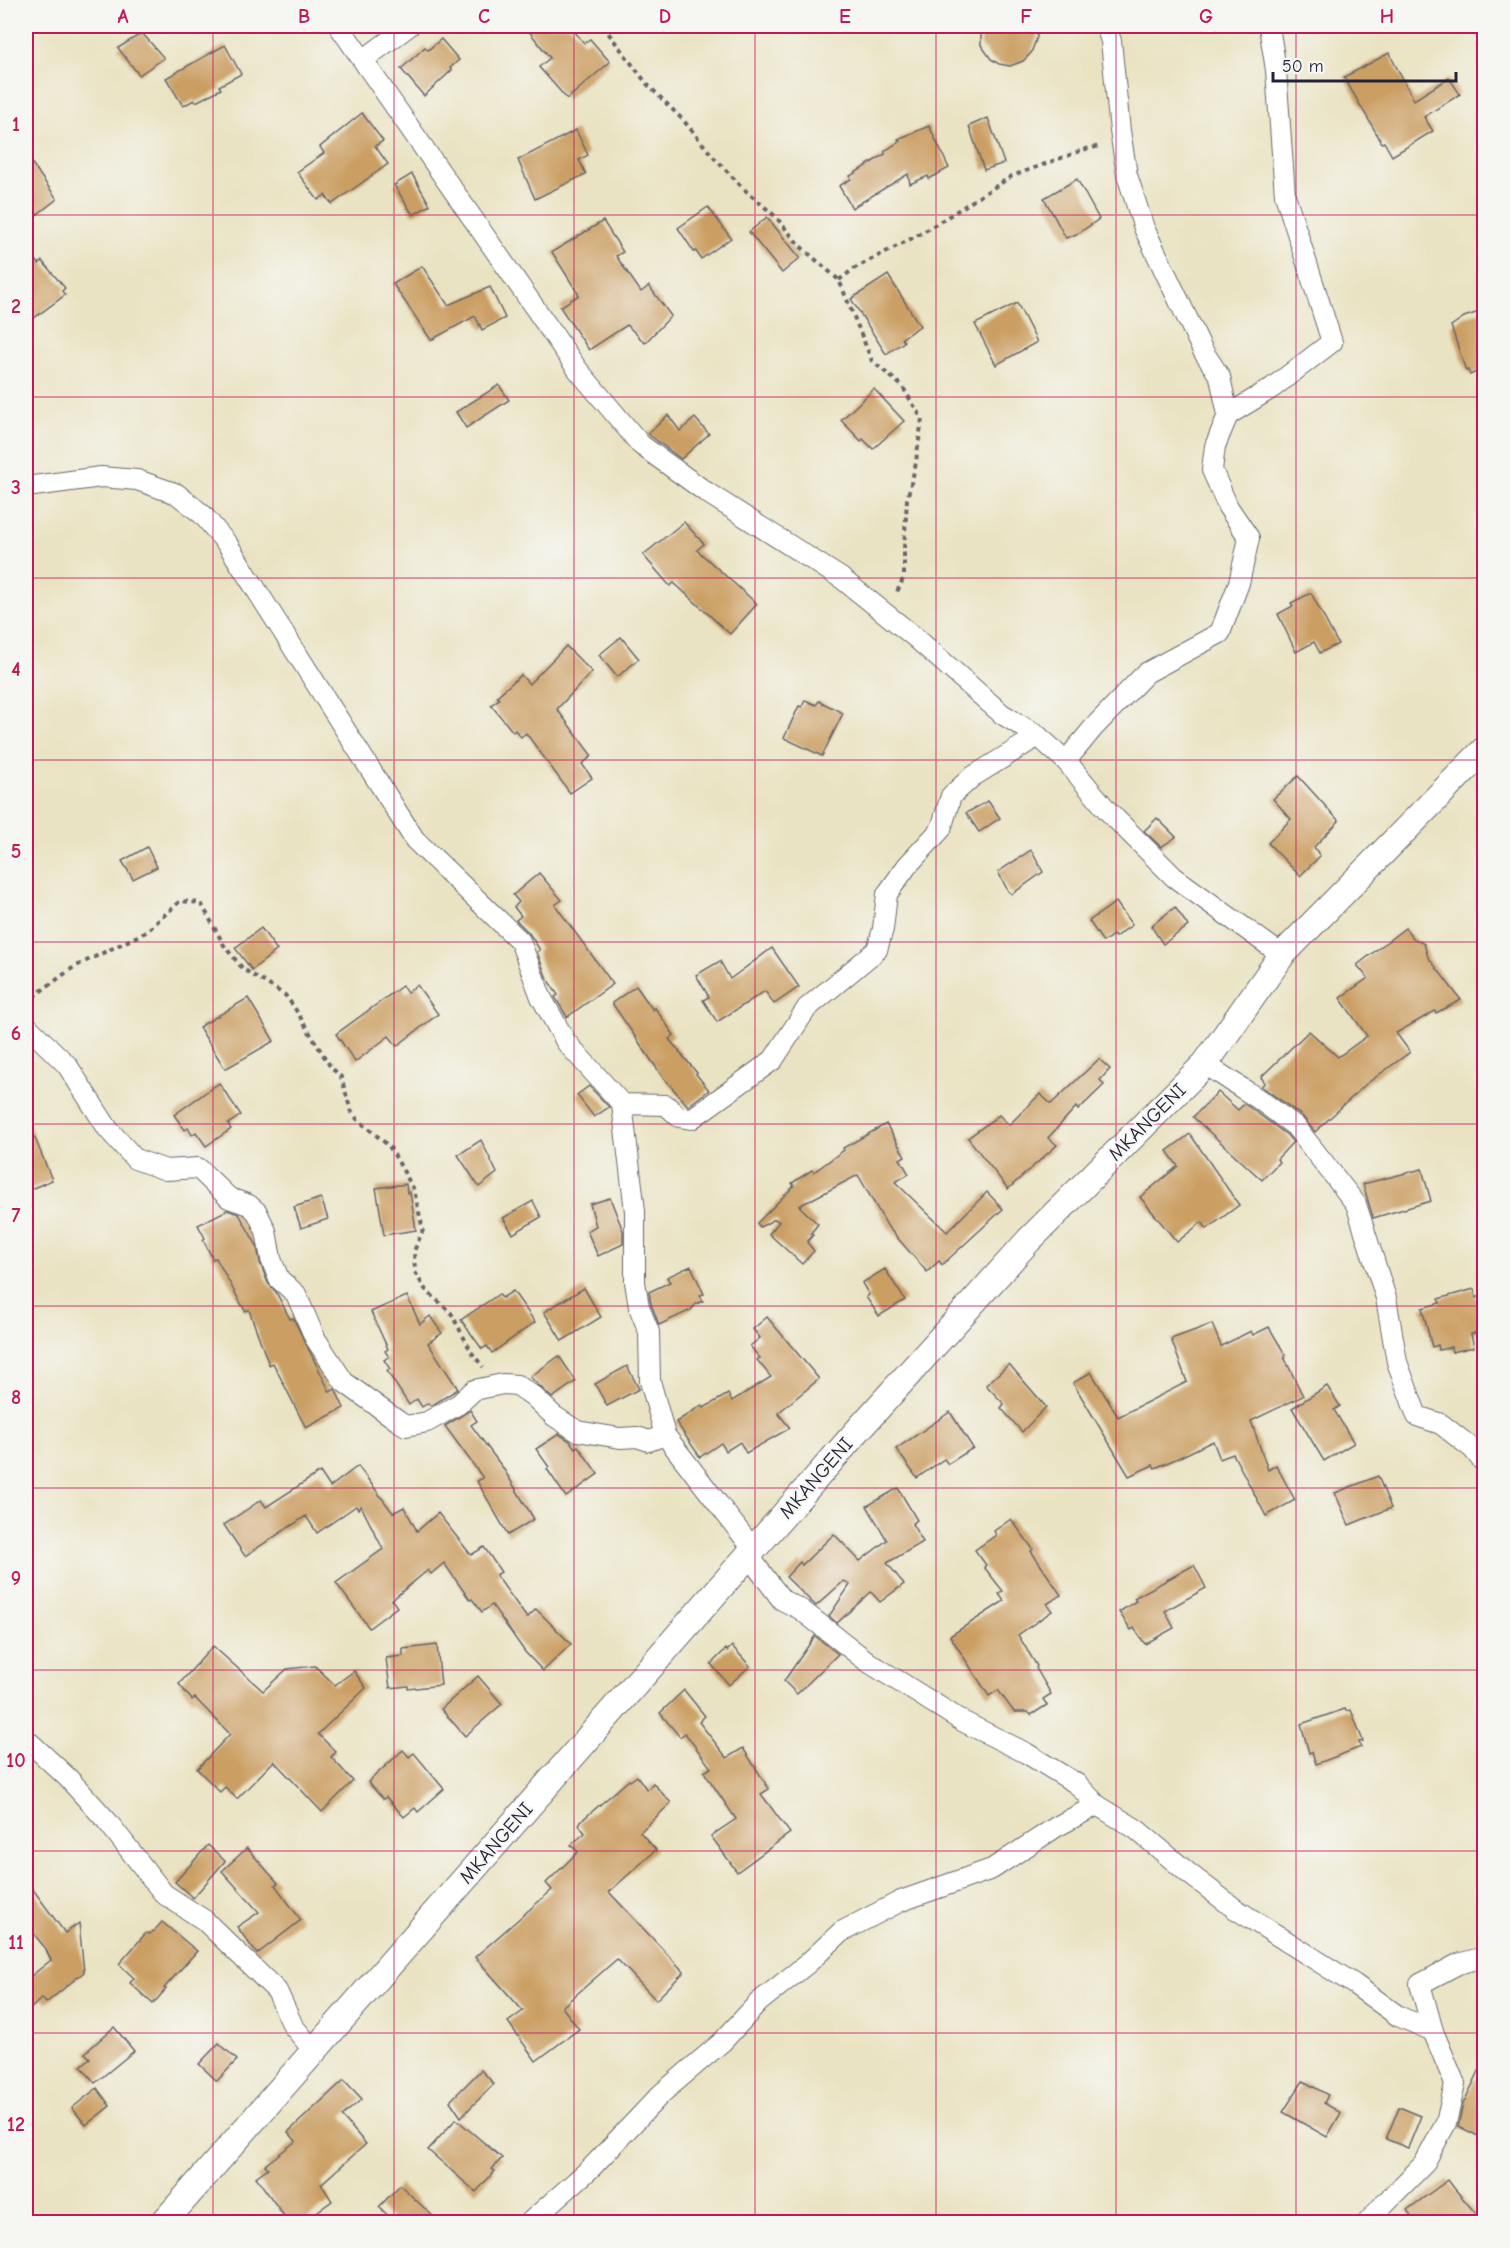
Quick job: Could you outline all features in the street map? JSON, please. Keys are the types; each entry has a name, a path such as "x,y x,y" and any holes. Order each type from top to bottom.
{"street":[{"path":"339,26 578,370 641,445 706,492 841,578 1002,714 1038,736 1066,761 1107,810 1174,877 1282,955"},
{"path":"363,60 409,26"},
{"path":"1066,761 1094,726 1146,673 1220,633 1239,583 1249,538 1228,507 1212,470 1215,447 1228,415 1220,377 1203,351 1144,228 1127,175 1111,41 1106,26"},
{"path":"1228,415 1272,388 1332,342 1285,195 1276,70 1269,26"},
{"path":"26,487 101,477 137,480 177,494 203,515 228,545 415,840 520,941 540,997 566,1042 622,1104 635,1212 635,1282 639,1307 649,1332 650,1381 665,1435 751,1552 782,1600 800,1609 868,1662 962,1721 1026,1753 1077,1784 1097,1805 1136,1829 1234,1908 1354,1984 1398,2016 1433,2031"},
{"path":"622,1104 666,1105 679,1117 691,1119 773,1060 807,1008 877,950 883,929 887,894 907,866 941,829 951,796 972,777 1038,736"},
{"name":"MKANGENI","path":"164,2223 751,1552 1029,1240 1205,1064 1282,955 1485,750"},
{"path":"26,1026 67,1065 108,1129 135,1159 166,1170 198,1168 229,1198 249,1205 257,1212 266,1231 271,1259 279,1279 296,1294 315,1338 344,1382 406,1426 427,1422 459,1404 474,1390 503,1384 517,1385 533,1396 554,1416 577,1431 620,1438 637,1437 648,1441 665,1435"},
{"path":"1205,1064 1295,1125 1356,1204 1386,1298 1397,1362 1417,1416 1442,1424 1473,1449 1485,1463"},
{"path":"26,1739 68,1778 107,1821 164,1894 204,1920 277,1991 293,2026 314,2051"},
{"path":"530,2223 591,2168 661,2094 722,2042 759,2002 807,1964 841,1932 901,1901 992,1869 1056,1827 1097,1805"},
{"path":"1368,2223 1385,2202 1424,2164 1446,2123 1455,2084 1433,2031 1420,1984 1458,1964 1485,1957"}],"path":[{"path":"603,26 647,84 684,121 716,160 746,191 775,216 800,246 839,280 872,361 902,386 922,419 915,468 907,499 903,549 904,577 895,597 884,613"},
{"path":"839,280 855,268 922,233 1012,176 1086,149 1122,141"},
{"path":"26,1002 74,967 146,932 180,901 201,903 225,947 243,969 285,995 330,1066 341,1077 351,1111 388,1146 396,1158 414,1190 423,1230 414,1251 415,1272 425,1289 451,1313 472,1353 490,1376 503,1384"}],"building":[{"path":"525,26 570,26 584,43 590,39 610,62 567,99 539,67 550,58"},
{"path":"981,26 1037,26 1037,37 1031,53 1023,61 1010,66 999,64 991,59 981,45"},
{"path":"142,33 164,58 139,75 118,48"},
{"path":"441,39 459,60 450,68 452,70 424,96 401,69 425,47 428,50"},
{"path":"225,45 241,74 219,86 221,89 183,106 166,78"},
{"path":"1389,53 1414,100 1449,78 1460,94 1424,117 1433,131 1392,156 1344,77"},
{"path":"362,113 383,141 375,146 388,164 332,204 325,195 318,200 297,172 324,153 320,147"},
{"path":"988,118 1004,163 984,170 969,126"},
{"path":"929,126 949,168 929,179 928,176 910,184 908,174 852,208 839,186 851,179 850,176 885,154 885,151 900,141 898,139"},
{"path":"576,130 588,155 579,160 586,174 535,199 518,160"},
{"path":"26,155 57,199 26,223"},
{"path":"412,174 430,205 413,215 394,185"},
{"path":"1077,179 1099,219 1079,233 1066,238 1044,198"},
{"path":"708,207 731,238 701,259 678,228"},
{"path":"767,217 800,258 782,273 749,232"},
{"path":"603,221 623,252 616,256 641,292 649,286 671,316 645,343 627,325 589,350 560,307 579,295 552,252"},
{"path":"26,247 39,264 42,261 65,288 62,291 65,295 26,324"},
{"path":"422,266 448,305 490,287 505,318 482,330 475,316 431,340 393,284"},
{"path":"888,275 920,326 902,338 904,342 886,354 851,299"},
{"path":"1017,303 1037,342 996,365 975,324"},
{"path":"1485,310 1485,368 1470,375 1468,370 1466,371 1451,326 1464,317"},
{"path":"499,385 509,400 466,428 456,412"},
{"path":"874,389 904,421 873,449 863,439 861,441 841,420"},
{"path":"668,415 680,431 695,418 709,434 681,459 648,434"},
{"path":"684,522 704,544 697,550 757,604 730,634 674,583 670,586 643,555"},
{"path":"1311,593 1338,644 1320,653 1314,642 1296,652 1278,614 1293,606 1291,603"},
{"path":"621,637 639,659 617,677 599,655"},
{"path":"566,646 592,672 557,709 592,756 582,764 592,778 570,793 526,733 521,737 515,730 513,732 491,705 499,699 497,696 521,675 529,684"},
{"path":"805,700 816,705 819,701 843,713 822,756 784,738 799,706 802,707"},
{"path":"1298,776 1339,821 1314,847 1320,856 1300,876 1268,843 1291,819 1273,799"},
{"path":"988,801 1000,818 979,832 966,813"},
{"path":"1157,818 1176,837 1161,847 1144,831"},
{"path":"147,847 157,867 133,879 122,861"},
{"path":"1031,850 1043,872 1012,894 998,872"},
{"path":"539,873 562,900 555,905 613,984 567,1017 555,997 558,995 547,979 537,952 540,950 529,933 516,920 521,916 514,907 519,902 513,895"},
{"path":"1116,902 1132,925 1103,942 1089,921"},
{"path":"1175,907 1188,926 1163,944 1151,926"},
{"path":"261,928 277,950 252,970 235,948"},
{"path":"1405,928 1413,938 1424,944 1428,957 1461,1000 1436,1013 1435,1011 1396,1033 1410,1052 1365,1085 1315,1132 1302,1116 1261,1086 1265,1083 1261,1077 1309,1031 1338,1057 1367,1036 1340,998 1368,978 1357,965"},
{"path":"772,948 799,987 774,1004 765,991 717,1022 703,1000 709,997 696,975 720,961 730,979"},
{"path":"417,985 438,1014 397,1046 389,1036 355,1062 336,1034 402,986 407,993"},
{"path":"636,986 674,1035 669,1039 709,1090 688,1106 662,1076 612,1003"},
{"path":"248,998 274,1041 225,1069 199,1027"},
{"path":"1099,1059 1110,1069 1100,1080 1104,1085 1078,1110 1076,1107 1048,1138 1057,1145 1008,1189 968,1138 999,1115 1009,1125 1040,1094 1051,1104"},
{"path":"219,1083 241,1115 228,1124 231,1129 206,1146 196,1132 192,1135 188,1128 185,1130 174,1115"},
{"path":"589,1086 609,1107 594,1117 577,1095"},
{"path":"1218,1092 1238,1110 1244,1104 1253,1110 1293,1142 1262,1180 1193,1117"},
{"path":"26,1116 52,1180 26,1191"},
{"path":"886,1124 905,1156 900,1159 909,1174 895,1182 947,1232 987,1192 1003,1209 942,1265 939,1261 927,1272 888,1227 858,1175 799,1206 818,1224 807,1242 814,1251 802,1264 769,1234 779,1222 775,1219 760,1227 757,1223 794,1186 792,1183 812,1170 814,1172 844,1150 843,1148"},
{"path":"1190,1134 1239,1205 1207,1229 1202,1222 1177,1242 1140,1197 1178,1166 1167,1151"},
{"path":"481,1140 497,1173 479,1187 458,1155"},
{"path":"1422,1169 1431,1201 1373,1218 1363,1184"},
{"path":"406,1184 407,1193 410,1192 416,1230 384,1235 376,1188"},
{"path":"321,1198 328,1219 301,1228 294,1207"},
{"path":"610,1198 623,1231 623,1244 598,1256 587,1231 596,1226 590,1204"},
{"path":"533,1201 541,1217 513,1234 503,1218"},
{"path":"227,1210 239,1214 257,1246 260,1263 268,1283 276,1292 290,1319 293,1318 330,1392 335,1389 344,1408 306,1428 273,1363 269,1365 249,1310 245,1311 216,1258 213,1259 203,1240 205,1238 198,1225"},
{"path":"691,1266 704,1294 700,1295 703,1301 691,1310 659,1325 649,1292 670,1282 667,1277"},
{"path":"885,1269 905,1300 879,1316 866,1297 869,1295 862,1283"},
{"path":"584,1288 601,1317 562,1341 544,1312"},
{"path":"1474,1289 1476,1298 1481,1296 1485,1309 1485,1330 1471,1334 1474,1347 1452,1352 1451,1347 1439,1350 1438,1345 1432,1347 1422,1308 1440,1303 1438,1299"},
{"path":"513,1291 535,1322 492,1353 487,1346 482,1349 461,1320 499,1294 502,1298"},
{"path":"407,1296 420,1324 430,1316 442,1333 428,1343 458,1389 431,1406 428,1403 422,1407 417,1399 409,1405 387,1371 390,1369 384,1360 389,1357 385,1351 388,1349 371,1312"},
{"path":"767,1317 819,1379 778,1413 790,1428 746,1453 740,1442 726,1451 721,1443 700,1457 676,1422 702,1405 704,1408 728,1394 732,1401 771,1377 757,1360 760,1358 750,1346 760,1338 753,1329"},
{"path":"1212,1324 1221,1346 1251,1331 1253,1335 1269,1327 1286,1356 1284,1357 1303,1396 1251,1421 1268,1470 1276,1465 1295,1500 1266,1516 1233,1454 1220,1459 1213,1441 1155,1468 1153,1465 1129,1476 1073,1383 1091,1372 1118,1417 1187,1382 1171,1339"},
{"path":"559,1356 576,1381 552,1398 530,1377"},
{"path":"1009,1364 1046,1407 1022,1432 1001,1408 1004,1404 986,1385"},
{"path":"627,1366 639,1389 607,1406 595,1384"},
{"path":"1327,1386 1340,1406 1334,1410 1354,1443 1324,1461 1292,1408"},
{"path":"470,1410 477,1421 471,1425 503,1468 534,1519 508,1535 477,1481 483,1478 445,1426"},
{"path":"950,1412 973,1448 948,1464 944,1459 917,1478 896,1449"},
{"path":"559,1434 570,1441 575,1448 578,1446 598,1474 566,1497 536,1449"},
{"path":"358,1466 393,1513 404,1507 417,1531 438,1513 471,1555 484,1547 501,1572 496,1575 527,1618 536,1609 571,1644 543,1671 525,1652 492,1605 482,1612 472,1599 470,1600 444,1563 431,1574 428,1570 392,1600 397,1607 369,1628 336,1583 383,1549 361,1506 358,1509 356,1506 317,1533 306,1516 245,1556 224,1525 261,1500 266,1507 320,1472 330,1487"},
{"path":"1378,1476 1391,1508 1349,1525 1335,1493"},
{"path":"898,1488 917,1520 912,1524 923,1542 887,1563 904,1584 880,1602 871,1592 837,1623 829,1616 850,1585 844,1581 816,1606 786,1577 800,1562 802,1565 834,1534 860,1561 887,1540 867,1506"},
{"path":"1011,1519 1033,1549 1031,1551 1061,1595 1047,1604 1052,1611 1018,1635 1051,1694 1043,1699 1047,1705 1031,1715 1028,1712 1014,1712 998,1690 989,1696 950,1636 1004,1601 999,1594 1003,1591 984,1567 986,1565 975,1550 996,1535 994,1531"},
{"path":"1194,1565 1206,1588 1165,1611 1174,1628 1145,1644 1134,1628 1131,1630 1119,1612 1136,1601 1134,1598"},
{"path":"815,1636 838,1654 797,1694 784,1681"},
{"path":"437,1645 441,1685 408,1689 408,1686 390,1688 386,1658 403,1656 403,1649"},
{"path":"213,1646 263,1691 287,1669 315,1666 335,1685 354,1671 366,1688 318,1734 336,1752 331,1757 353,1781 322,1812 274,1761 237,1799 225,1787 220,1792 197,1769 230,1734 195,1698 192,1700 179,1684"},
{"path":"732,1646 750,1666 729,1685 711,1664"},
{"path":"478,1676 502,1704 465,1736 441,1709"},
{"path":"684,1690 705,1716 699,1722 727,1758 743,1748 769,1789 761,1794 790,1833 737,1872 711,1836 736,1819 704,1772 711,1768 685,1733 680,1737 660,1713"},
{"path":"1345,1709 1346,1711 1351,1710 1363,1741 1359,1742 1361,1747 1316,1764 1312,1752 1309,1753 1301,1724"},
{"path":"403,1750 409,1757 414,1753 444,1789 418,1812 415,1808 404,1817 368,1782"},
{"path":"637,1776 647,1790 653,1783 671,1803 640,1832 656,1850 609,1892 684,1972 656,2000 617,1959 562,2007 579,2029 536,2061 508,2022 523,2011 475,1957 552,1890 546,1883 578,1852 571,1845 585,1833 579,1825 581,1821 629,1780"},
{"path":"208,1845 225,1861 193,1898 175,1882"},
{"path":"247,1848 278,1883 275,1885 301,1920 257,1954 237,1927 259,1912 222,1871"},
{"path":"26,1880 65,1933 79,1923 84,1972 46,2003 42,1998 26,2013 26,1980 51,1960 45,1948 26,1924"},
{"path":"162,1922 197,1951 153,2004 130,1983 134,1978 119,1964 146,1933 153,1932"},
{"path":"114,2027 134,2051 95,2083 81,2066 90,2058 85,2053"},
{"path":"219,2043 237,2060 217,2081 199,2064"},
{"path":"1485,2059 1485,2121 1478,2136 1458,2126 1463,2104"},
{"path":"481,2070 494,2084 461,2117 450,2101"},
{"path":"344,2080 362,2099 342,2116 366,2144 321,2184 332,2201 301,2223 289,2223 256,2177 268,2168 265,2165 296,2141 288,2132"},
{"path":"1303,2081 1328,2095 1324,2103 1341,2113 1327,2137 1283,2112"},
{"path":"97,2088 110,2106 86,2125 72,2108"},
{"path":"1399,2107 1421,2116 1408,2148 1386,2139"},
{"path":"456,2119 502,2158 492,2169 495,2171 476,2192 428,2150"},
{"path":"1448,2180 1484,2223 1416,2223 1407,2210"},
{"path":"400,2185 440,2223 396,2223 379,2207"}]}
